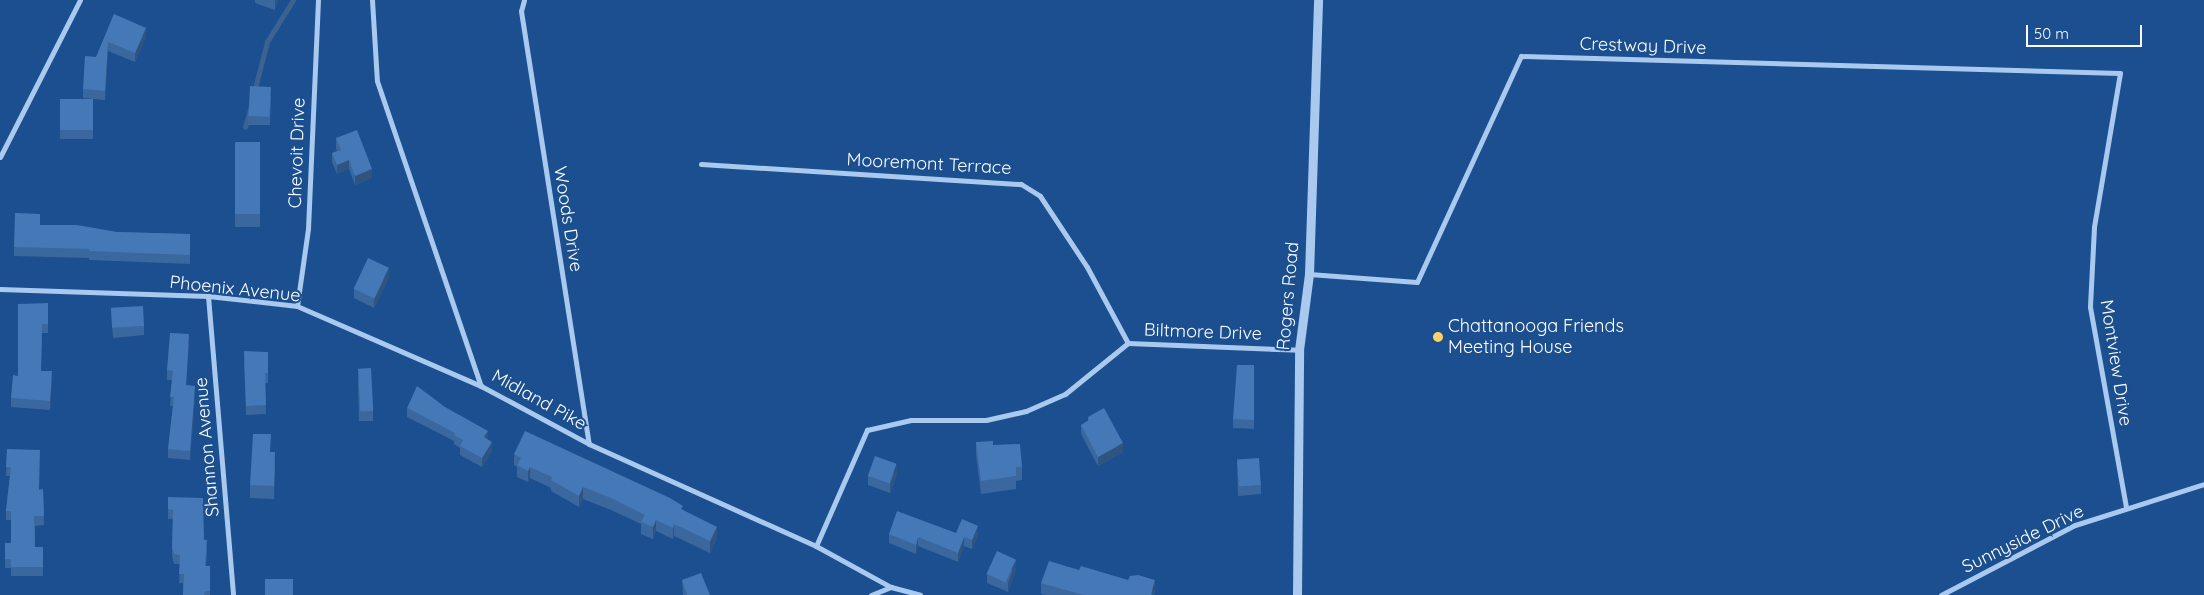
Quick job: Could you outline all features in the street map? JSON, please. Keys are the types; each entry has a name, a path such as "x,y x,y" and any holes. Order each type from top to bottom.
{"street":[{"path":"0,157 80,0"},
{"name":"Chevoit Drive","path":"297,306 309,210 318,0"},
{"name":"Midland Pike","path":"372,0 377,81 481,386 589,444 816,546 891,587 920,595"},
{"name":"Woods Drive","path":"524,0 521,11 589,444"},
{"name":"Rogers Road","path":"1297,595 1299,350 1309,274 1318,0"},
{"name":"Crestway Drive","path":"1309,274 1417,282 1521,56 2120,73"},
{"name":"Montview Drive","path":"2120,73 2094,227 2090,307 2126,508"},
{"name":"Mooremont Terrace","path":"701,164 1022,184 1040,196 1087,267 1128,343"},
{"name":"Phoenix Avenue","path":"0,289 208,296 297,306 481,386"},
{"name":"Shannon Avenue","path":"208,296 233,595"},
{"name":"Biltmore Drive","path":"816,546 867,430 911,420 986,420 1026,411 1065,394 1128,343 1299,350"},
{"name":"Sunnyside Drive","path":"1941,595 2042,540 2075,525 2204,484"},
{"path":"871,595 891,587"}],"building":[{"path":"114,14 146,28 135,53 108,42 105,91 83,89 85,56 96,57"},
{"path":"250,86 271,87 269,117 248,116"},
{"path":"60,99 93,99 93,130 60,130"},
{"path":"357,130 372,169 355,176 349,160 337,165 332,153 341,150 336,138"},
{"path":"235,142 260,142 260,214 235,214"},
{"path":"15,213 40,214 40,225 77,225 117,232 190,234 190,255 14,247"},
{"path":"368,258 389,268 374,299 354,289"},
{"path":"48,303 48,324 42,324 41,371 52,371 50,401 11,398 13,375 18,376 18,304"},
{"path":"143,306 144,326 112,328 111,308"},
{"path":"170,333 189,334 186,385 195,386 190,451 168,449 174,397 170,397 173,371 167,370"},
{"path":"244,351 268,352 268,373 265,373 266,405 246,406"},
{"path":"1237,365 1254,365 1254,420 1233,419"},
{"path":"371,368 373,411 360,412 358,369"},
{"path":"417,386 445,407 488,431 484,437 492,442 482,458 460,446 463,440 454,435 455,433 407,408"},
{"path":"1104,408 1123,443 1098,457 1081,425 1089,420 1088,417"},
{"path":"525,431 670,498 683,506 681,509 717,527 710,541 674,524 673,528 656,520 653,527 641,522 645,515 611,498 583,487 579,496 551,480 552,477 530,467 528,471 517,465 521,458 514,454"},
{"path":"253,434 271,434 270,452 275,452 274,486 250,485"},
{"path":"993,441 993,445 1020,444 1022,467 1016,467 1016,476 981,481 976,442"},
{"path":"7,449 40,450 39,490 43,489 44,516 34,516 35,547 43,547 43,567 11,567 11,559 5,559 5,543 11,543 11,511 6,511 11,467 6,467"},
{"path":"875,456 897,464 889,484 868,476"},
{"path":"1259,458 1261,485 1239,486 1237,460"},
{"path":"168,497 203,498 204,540 207,540 205,566 210,566 210,591 205,591 204,595 183,595 184,574 179,574 180,555 174,554 172,547 173,510 168,509"},
{"path":"897,511 956,533 962,519 978,526 972,540 964,537 958,553 918,537 916,545 889,534"},
{"path":"997,551 1016,560 1005,583 986,574"},
{"path":"1049,561 1079,570 1081,566 1128,580 1130,576 1138,575 1155,580 1151,594 1153,595 1083,595 1041,583"},
{"path":"701,573 710,595 687,595 682,580"},
{"path":"265,579 293,579 293,595 265,595"}],"waterway":[{"path":"254,92 267,42 293,0"},
{"path":"245,127 250,109"}],"place":[{"name":"Chattanooga Friends Meeting House","path":"1438,337"}]}
